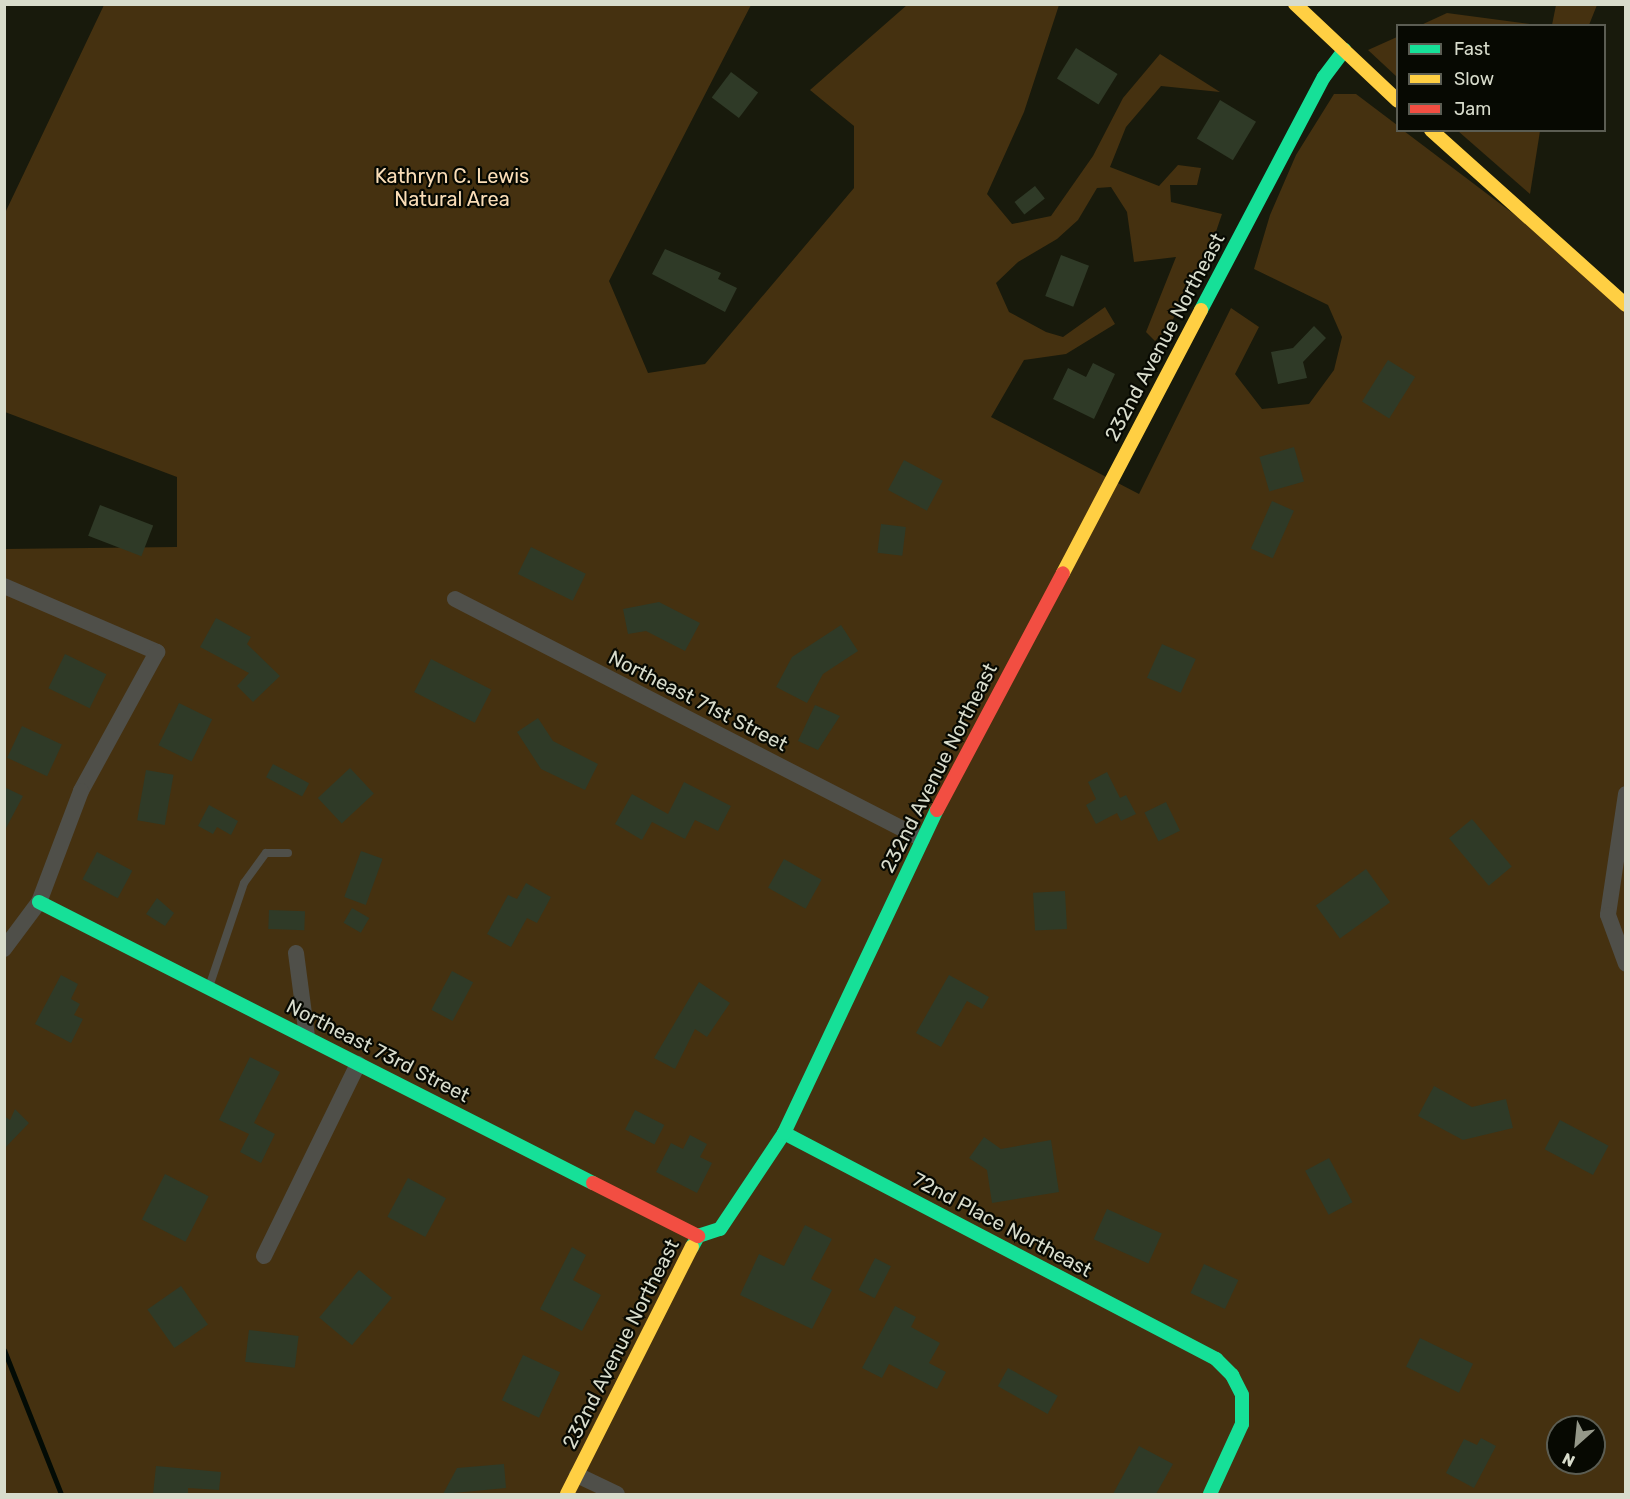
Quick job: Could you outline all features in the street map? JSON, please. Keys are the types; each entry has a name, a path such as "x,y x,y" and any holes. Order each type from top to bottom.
{"street":[{"path":"1295,4 1396,99"},
{"name":"232nd Avenue Northeast","path":"567,1494 698,1236 720,1229 784,1133 922,839 1324,77 1344,50"},
{"path":"1433,132 1626,305"},
{"path":"4,586 153,659 81,791 39,902 4,949"},
{"name":"Northeast 71st Street","path":"455,599 922,839"},
{"path":"1626,794 1608,915 1626,964"},
{"name":"Northeast 73rd Street","path":"39,902 698,1236"},
{"path":"296,953 307,1036"},
{"path":"264,1256 358,1064"},
{"name":"72nd Place Northeast","path":"784,1133 1202,1351 1232,1375 1242,1395 1242,1424 1235,1447 1210,1494"},
{"path":"577,1475 617,1494"}],"lane":[{"path":"209,987 244,883 266,853 288,853"}],"green space":[{"path":"1556,4 1597,5 1589,24 1552,24"},
{"name":"Kathryn C. Lewis Natural Area","path":"104,5 751,5 609,281 648,373 705,364 854,188 854,126 810,90 907,5 1059,5 1024,112 987,194 1012,224 1051,216 1093,156 1123,98 1160,54 1220,92 1161,86 1126,127 1110,167 1159,186 1178,165 1201,168 1197,185 1170,185 1171,202 1222,214 1207,258 1168,328 1155,341 1146,332 1176,257 1134,262 1127,212 1111,187 1097,188 1078,220 1057,239 1018,262 996,283 1009,312 1046,332 1063,337 1105,307 1115,324 1066,354 1024,360 991,417 1139,494 1231,308 1259,327 1235,374 1262,409 1309,404 1334,370 1342,337 1328,305 1254,269 1270,215 1296,155 1334,94 1356,94 1396,124 1396,132 1405,132 1588,270 1625,305 1625,1494 5,1494 4,549 177,547 177,477 5,412 5,213"},
{"path":"1447,13 1530,24 1423,24"},
{"path":"1396,37 1396,76 1368,50"},
{"path":"1459,132 1540,132 1530,194"}],"building":[{"path":"1076,48 1118,74 1098,104 1057,79"},
{"path":"731,72 758,92 739,118 712,98"},
{"path":"1220,100 1256,122 1233,160 1197,139"},
{"path":"1035,186 1045,199 1024,215 1015,202"},
{"path":"665,249 721,273 718,279 737,288 725,312 652,274"},
{"path":"1061,255 1089,266 1073,307 1045,296"},
{"path":"1314,326 1326,338 1303,362 1307,378 1278,384 1271,352 1293,348"},
{"path":"1388,360 1415,377 1389,419 1362,402"},
{"path":"1093,363 1115,374 1094,419 1053,399 1068,368 1086,377"},
{"path":"1294,447 1304,482 1269,492 1259,457"},
{"path":"904,460 943,481 927,511 888,490"},
{"path":"1272,501 1294,511 1273,558 1251,549"},
{"path":"100,505 153,525 141,556 88,536"},
{"path":"881,524 906,527 902,556 877,553"},
{"path":"531,547 586,574 573,601 518,574"},
{"path":"659,602 700,623 685,651 646,631 628,634 623,609"},
{"path":"216,618 251,637 247,644 280,676 253,702 237,686 249,673 200,647"},
{"path":"841,625 858,651 823,674 807,703 776,687 792,657"},
{"path":"1162,644 1196,659 1181,693 1147,678"},
{"path":"65,654 106,674 90,708 48,688"},
{"path":"431,659 492,690 475,723 414,692"},
{"path":"179,703 212,719 192,761 158,745"},
{"path":"815,705 840,716 818,750 798,741"},
{"path":"538,718 553,741 598,764 585,790 541,769 517,732"},
{"path":"22,726 62,745 47,776 7,758"},
{"path":"273,764 309,783 302,796 266,777"},
{"path":"350,768 374,794 342,824 318,798"},
{"path":"146,770 174,775 165,825 137,820"},
{"path":"1107,772 1120,798 1126,795 1136,814 1121,821 1117,813 1096,824 1086,805 1096,799 1088,782"},
{"path":"684,782 731,806 718,831 695,820 685,839 652,822 642,840 615,824 632,794 668,814"},
{"path":"4,787 23,796 4,832"},
{"path":"1166,802 1180,831 1158,841 1144,813"},
{"path":"209,805 238,821 231,835 217,827 213,834 198,826"},
{"path":"1472,819 1512,866 1489,886 1449,838"},
{"path":"361,851 383,859 366,905 344,897"},
{"path":"97,852 132,871 118,898 82,879"},
{"path":"784,859 822,880 806,909 768,888"},
{"path":"1366,869 1390,902 1340,939 1316,905"},
{"path":"526,883 551,897 537,923 527,918 511,947 487,934 508,895 517,899"},
{"path":"1065,891 1067,929 1035,931 1033,893"},
{"path":"157,898 174,913 165,926 146,914"},
{"path":"352,908 369,918 361,933 344,923"},
{"path":"269,910 305,911 304,930 268,929"},
{"path":"452,971 473,982 453,1021 431,1010"},
{"path":"61,975 78,984 71,999 80,1004 74,1015 83,1019 71,1043 35,1024"},
{"path":"949,975 989,997 982,1009 967,1001 941,1047 916,1033"},
{"path":"699,982 730,1003 707,1037 695,1029 675,1069 654,1058"},
{"path":"250,1057 280,1072 254,1123 275,1134 261,1163 240,1152 249,1134 219,1120"},
{"path":"1434,1086 1472,1107 1506,1099 1513,1128 1463,1140 1418,1116"},
{"path":"15,1109 29,1123 4,1149 4,1116 10,1120"},
{"path":"635,1110 664,1125 654,1145 625,1130"},
{"path":"1560,1120 1609,1146 1593,1175 1545,1149"},
{"path":"690,1135 707,1144 700,1157 712,1163 697,1193 656,1172 671,1143 683,1149"},
{"path":"984,1137 1001,1149 1051,1140 1059,1192 992,1203 987,1170 969,1158"},
{"path":"1329,1158 1352,1202 1329,1215 1305,1171"},
{"path":"165,1174 209,1196 186,1242 142,1219"},
{"path":"408,1178 446,1198 425,1237 387,1217"},
{"path":"1107,1209 1162,1233 1148,1264 1094,1239"},
{"path":"805,1225 832,1239 811,1279 832,1290 812,1329 740,1295 759,1254 784,1266"},
{"path":"572,1247 586,1255 573,1280 601,1295 582,1331 540,1309"},
{"path":"875,1258 891,1266 875,1298 859,1290"},
{"path":"1204,1264 1238,1280 1225,1309 1190,1293"},
{"path":"359,1270 392,1298 352,1345 319,1317"},
{"path":"181,1286 208,1325 174,1348 147,1310"},
{"path":"895,1306 916,1317 911,1327 940,1343 929,1363 946,1372 937,1389 889,1364 882,1378 862,1368"},
{"path":"249,1330 299,1336 295,1368 245,1362"},
{"path":"1420,1338 1473,1364 1459,1393 1406,1367"},
{"path":"523,1355 560,1372 539,1418 502,1400"},
{"path":"1008,1368 1058,1396 1048,1414 998,1386"},
{"path":"1481,1438 1496,1446 1474,1488 1446,1473 1464,1439 1477,1445"},
{"path":"1139,1446 1173,1464 1156,1494 1113,1494"},
{"path":"504,1464 506,1488 443,1494 457,1468"},
{"path":"156,1466 221,1472 219,1490 188,1488 188,1494 153,1494"}],"waterway":[{"path":"4,1350 61,1494"}],"traffic: fast":[{"path":"1201,310 1324,77 1344,50"},
{"path":"692,1247 698,1236 720,1229 784,1133 937,810"},
{"path":"39,902 593,1183"},
{"path":"784,1133 1216,1359 1232,1375 1242,1395 1242,1424 1210,1494"}],"traffic: slow":[{"path":"1295,4 1396,99"},
{"path":"1433,132 1626,305"},
{"path":"1063,573 1201,310"},
{"path":"567,1494 692,1247"}],"traffic: jam":[{"path":"937,810 1063,573"},
{"path":"593,1183 698,1236"}]}
